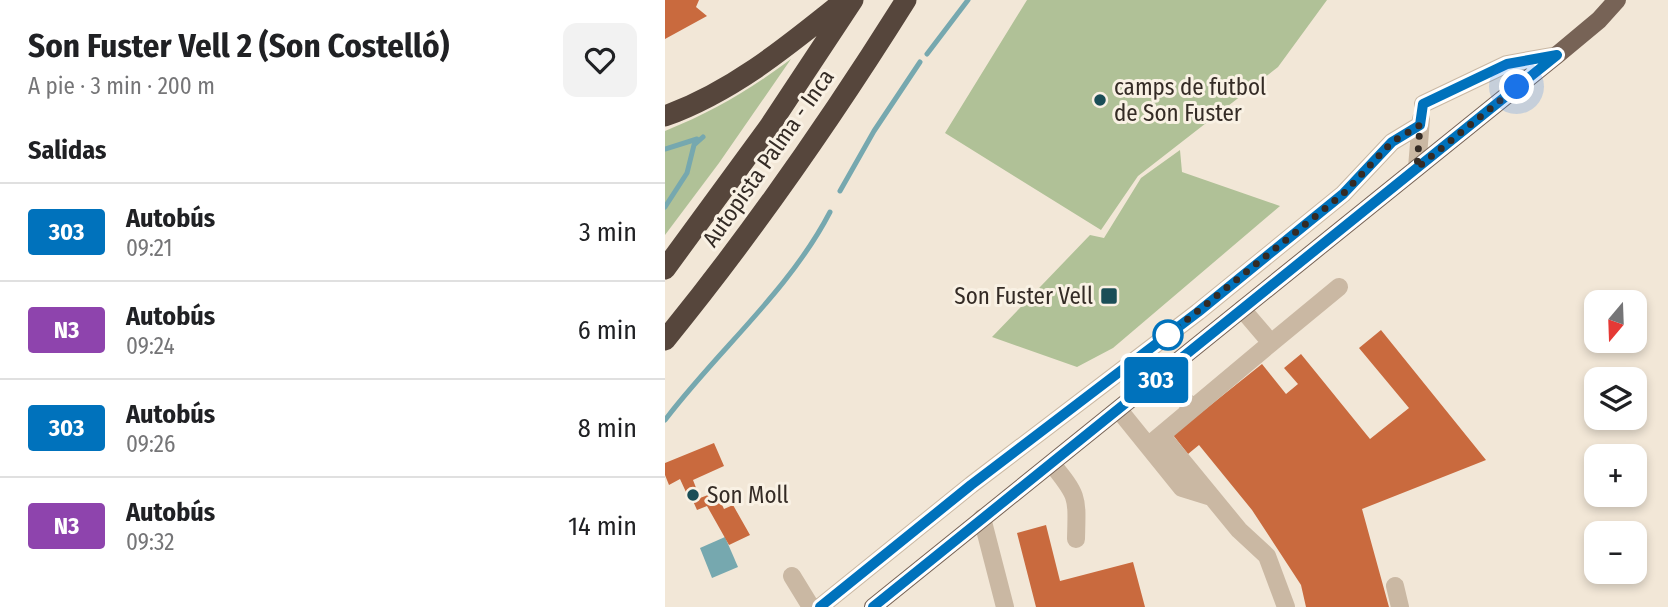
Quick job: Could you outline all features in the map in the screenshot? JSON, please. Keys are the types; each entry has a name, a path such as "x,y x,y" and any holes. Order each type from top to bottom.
{"highway":[{"path":"665,116 706,99 744,77 786,48 845,0"},
{"name":"Autopista Palma - Inca","path":"665,269 769,127 853,0"},
{"name":"Autopista Palma - Inca","path":"665,340 763,214 906,0"}],"main road":[{"path":"873,607 1557,55 1599,20 1617,0"}],"street":[{"path":"1417,168 1424,98 1507,64 1557,55"},
{"path":"820,607 971,485 1198,312 1343,194 1392,142 1420,125"},
{"path":"1154,441 1339,287"},
{"path":"1242,309 1271,343"},
{"path":"1164,373 1192,409"},
{"path":"1119,410 1212,497 1239,530 1267,556 1286,607"},
{"path":"1052,464 1077,500 1076,540"},
{"path":"982,518 1005,607"},
{"path":"792,576 811,607"},
{"path":"1395,586 1400,607"}],"green space":[{"name":"camps de futbol de Son Fuster","path":"1027,0 1327,0 1278,67 1138,176 1101,230 945,133"},
{"path":"791,59 665,235 665,131 730,100"},
{"path":"1180,150 1182,172 1280,206 1113,348 1077,367 992,337 1090,235 1104,238 1141,178"}],"water":[{"path":"725,537 738,567 712,578 700,548"}],"building":[{"path":"665,0 699,0 696,7 707,16 665,39"},
{"path":"1381,330 1486,460 1362,509 1389,607 1306,607 1301,585 1252,510 1199,445 1188,454 1173,435 1262,364 1286,394 1298,384 1284,368 1301,354 1370,439 1409,408 1359,348"},
{"name":"Son Moll","path":"714,443 724,466 693,480 700,498 716,492 724,509 733,505 750,535 729,545 707,506 697,510 680,479 669,485 665,475 665,463"},
{"path":"1046,525 1060,581 1133,562 1145,607 1036,607 1017,533"}],"waterway":[{"path":"927,54 968,0"},
{"path":"840,191 874,131 920,62"},
{"path":"665,207 687,173 694,145 703,137"},
{"path":"665,149 697,139"},
{"path":"665,420 774,294 813,241 830,212"}],"bus line":[{"name":"303","path":"820,607 971,485 1198,312 1343,194 1392,142 1420,125 1423,104 1507,64 1557,55 873,607"}],"place":[{"name":"camps de futbol de Son Fuster","path":"1100,100"},
{"name":"Son Fuster Vell","path":"1109,296"},
{"name":"Son Moll","path":"693,495"}],"route":[{"path":"1168,335 1343,194 1392,142 1420,125 1417,168 1517,87"}]}
